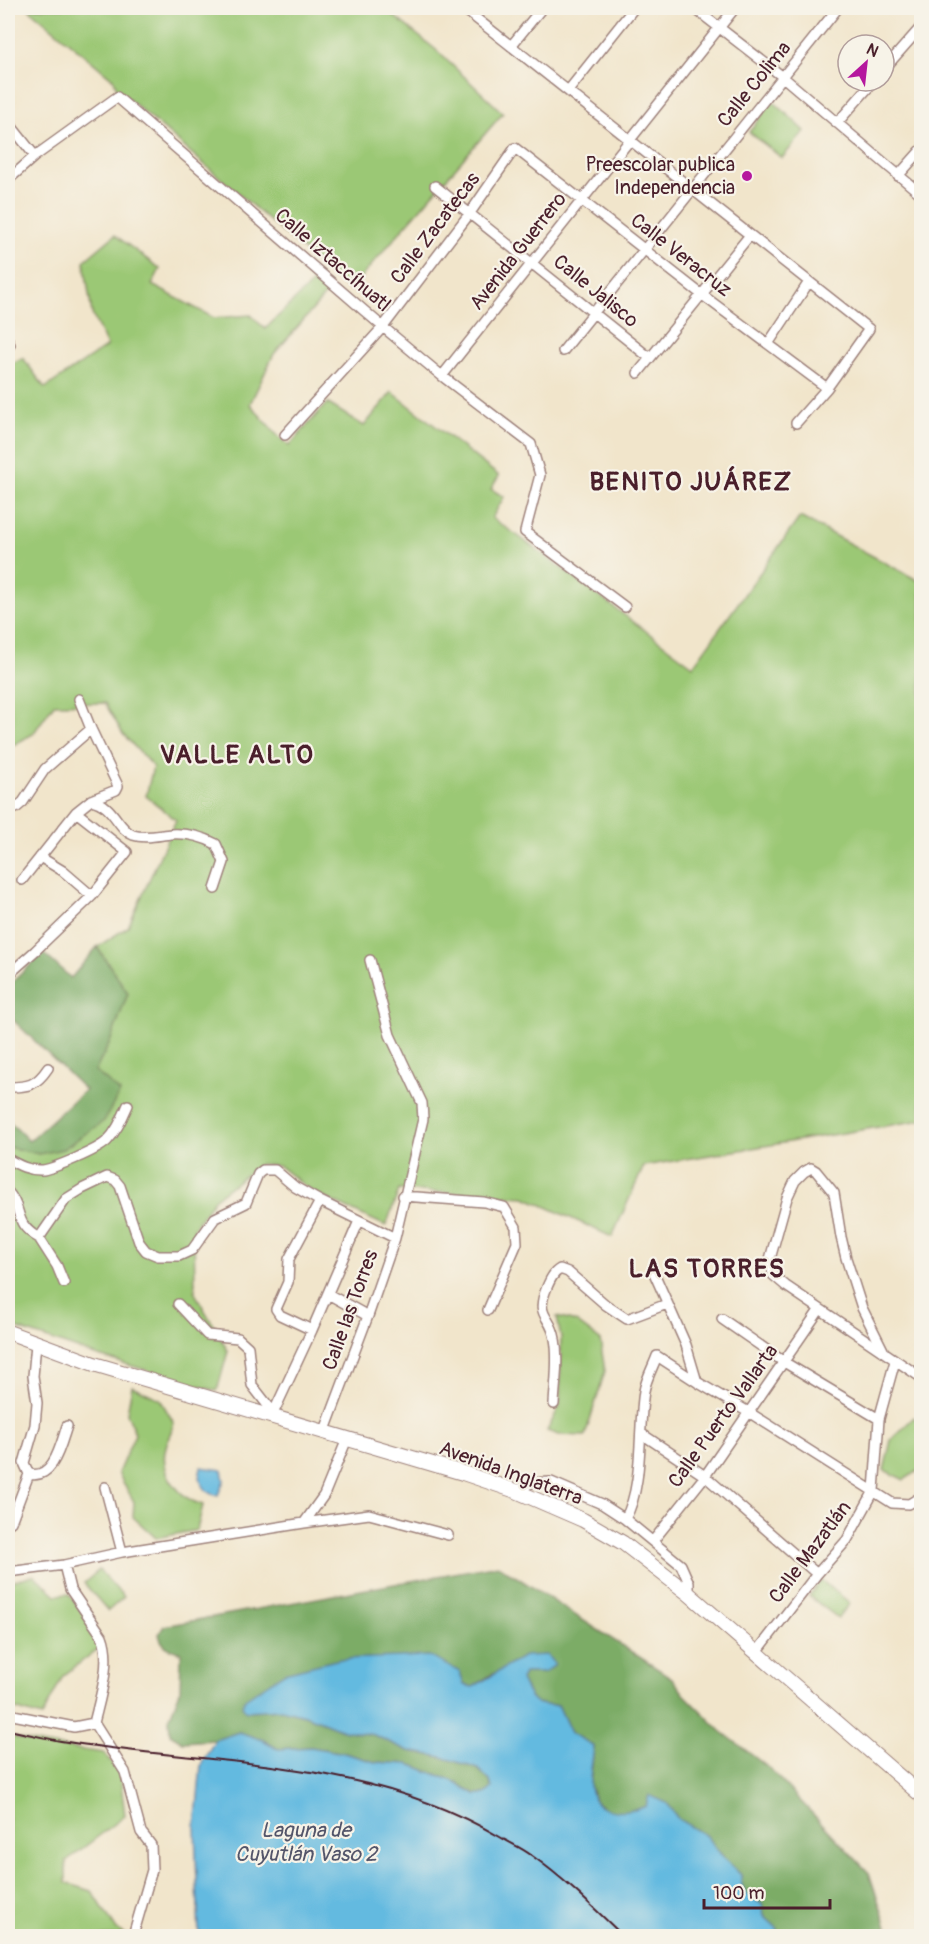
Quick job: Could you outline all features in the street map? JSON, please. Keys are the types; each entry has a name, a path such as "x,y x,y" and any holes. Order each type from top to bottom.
{"main road":[{"name":"Avenida Inglaterra","path":"9,1335 94,1364 463,1473 516,1491 582,1520 623,1544 689,1594 921,1796"}],"street":[{"path":"463,8 869,329 827,388 796,423"},
{"path":"512,46 542,8"},
{"path":"568,91 634,8"},
{"path":"694,8 783,76 921,195"},
{"name":"Avenida Guerrero","path":"442,376 735,8"},
{"name":"Calle Colima","path":"563,351 838,8"},
{"path":"896,55 921,26"},
{"path":"837,123 863,93"},
{"name":"Calle Iztaccíhuatl","path":"35,156 117,97 383,327 442,376 531,444 540,475 525,532 625,607"},
{"path":"8,122 35,156 8,180"},
{"name":"Calle Zacatecas","path":"285,435 383,327 470,213 515,148"},
{"name":"Calle Veracruz","path":"515,148 701,294 827,388"},
{"path":"898,176 921,149"},
{"name":"Calle Jalisco","path":"435,186 650,358"},
{"path":"638,373 750,235"},
{"path":"768,344 809,282"},
{"path":"22,880 76,812 91,800 116,790 118,786 79,699"},
{"path":"8,805 16,808 23,802 45,769 91,729"},
{"path":"91,800 97,801 113,813 124,829 133,834 148,837 192,834 216,844 224,862 215,889"},
{"path":"8,975 92,896 127,852 76,812"},
{"path":"40,857 63,871 92,896"},
{"name":"Calle las Torres","path":"324,1433 368,1316 394,1238 423,1119 422,1103 390,1035 370,960"},
{"path":"8,1087 33,1084 48,1068"},
{"path":"8,1159 25,1168 42,1170 77,1158 105,1143 119,1125 128,1105"},
{"path":"883,1350 862,1308 846,1258 834,1193 811,1168 795,1181 787,1197 770,1259 773,1275 921,1377"},
{"path":"39,1238 66,1199 107,1177 115,1180 120,1186 139,1242 146,1251 158,1256 179,1256 192,1250 215,1218 246,1203 258,1174 263,1170 274,1170 295,1187 394,1238"},
{"path":"8,1192 13,1198 21,1224 27,1231 39,1238 57,1266 64,1283"},
{"path":"403,1196 484,1202 504,1207 516,1227 517,1243 488,1310"},
{"path":"312,1330 280,1315 276,1309 288,1282 289,1259 320,1201"},
{"path":"272,1415 360,1221"},
{"path":"554,1404 555,1337 541,1307 542,1299 554,1273 560,1269 568,1272 606,1305 627,1319 667,1304"},
{"path":"654,1273 686,1345 697,1382"},
{"path":"328,1294 368,1316"},
{"path":"178,1304 207,1335 238,1338 248,1347 252,1385 272,1415"},
{"name":"Calle Puerto Vallarta","path":"653,1541 705,1476 820,1309"},
{"path":"722,1319 784,1362 879,1419"},
{"path":"11,1522 29,1473 24,1463 35,1425 37,1403 33,1376 36,1344"},
{"path":"625,1519 633,1500 642,1434 644,1388 657,1356 892,1503 909,1504 921,1497"},
{"name":"Calle Mazatlán","path":"756,1653 846,1540 874,1491 879,1419 895,1361"},
{"path":"29,1473 36,1475 47,1470 56,1459 67,1426"},
{"path":"642,1434 705,1476 817,1574"},
{"path":"304,1522 324,1495 347,1439"},
{"path":"516,1491 531,1484 551,1482 602,1504 625,1519 681,1565 689,1583 689,1594"},
{"path":"105,1487 122,1552"},
{"path":"8,1572 64,1566 122,1552 304,1522 369,1515 448,1535"},
{"path":"64,1566 70,1589 106,1645 104,1684 94,1723 125,1772 141,1832 151,1845 152,1869 134,1932 135,1936"},
{"path":"8,1714 75,1727 94,1723"}],"green space":[{"path":"28,8 384,8 435,49 503,113 350,290 117,89 114,80"},
{"path":"773,101 805,131 782,158 749,132"},
{"path":"115,235 160,269 152,285 214,318 251,315 265,329 315,280 328,292 274,354 250,404 277,435 289,446 327,403 364,426 392,392 499,476 491,489 504,497 492,518 693,666 800,517 921,582 921,1120 644,1166 612,1237 525,1197 399,1190 386,1226 314,1193 279,1166 260,1164 214,1199 194,1228 195,1293 228,1351 217,1391 95,1355 19,1329 8,1323 8,1147 39,1154 120,1093 95,1072 110,1042 128,993 97,947 128,927 176,820 146,796 153,767 123,734 105,703 54,704 33,734 8,748 8,365 23,358 45,388 107,346 92,314 84,261"},
{"path":"97,947 128,993 110,1042 95,1071 120,1092 104,1121 63,1149 39,1154 8,1147 8,1120 29,1141 85,1090 8,1015 8,986 43,953 71,978"},
{"path":"557,1317 576,1322 600,1340 605,1371 585,1436 559,1435 547,1431 560,1405 561,1338"},
{"path":"132,1386 160,1399 174,1423 165,1451 166,1469 180,1492 203,1505 197,1530 156,1538 133,1517 134,1502 118,1473 135,1434 127,1413"},
{"path":"914,1417 921,1425 921,1469 904,1480 884,1470 891,1440"},
{"path":"498,1565 672,1678 684,1694 721,1731 770,1769 869,1873 888,1930 899,1936 778,1936 777,1928 764,1916 762,1904 749,1896 744,1889 741,1875 705,1835 678,1819 667,1803 646,1806 634,1812 610,1812 595,1801 590,1785 594,1746 571,1733 558,1705 538,1704 534,1701 521,1680 524,1673 544,1673 554,1666 492,1674 473,1687 464,1685 246,1711 281,1709 308,1716 343,1730 374,1735 409,1751 442,1757 478,1769 490,1781 492,1788 485,1794 476,1794 451,1780 409,1764 375,1762 311,1747 278,1749 263,1740 239,1732 215,1740 183,1742 170,1734 169,1719 180,1691 181,1653 167,1647 162,1642 159,1634 164,1626"},
{"path":"99,1570 124,1597 108,1611 84,1583"},
{"path":"34,1575 56,1595 69,1594 89,1622 99,1648 63,1676 42,1717 8,1707 8,1582"},
{"path":"821,1580 850,1603 838,1618 809,1596"},
{"path":"8,1736 41,1744 104,1753 120,1774 125,1816 66,1861 66,1883 92,1891 117,1930 127,1936 8,1936"}],"water":[{"path":"201,1467 222,1470 224,1481 218,1495 206,1490 199,1478"},
{"name":"Laguna de Cuyutlán Vaso 2","path":"547,1655 555,1665 544,1673 524,1673 521,1680 534,1701 544,1705 558,1705 571,1733 594,1746 590,1785 596,1802 610,1810 619,1811 629,1811 646,1806 649,1795 667,1803 678,1819 705,1835 741,1875 744,1889 749,1896 762,1904 764,1916 777,1928 778,1936 199,1936 195,1828 201,1765 215,1740 239,1732 263,1740 278,1749 311,1747 375,1762 409,1764 451,1780 475,1794 485,1794 492,1788 490,1781 478,1769 442,1757 409,1751 374,1735 343,1730 308,1716 281,1709 246,1711 242,1706 245,1699 284,1673 340,1659 429,1656 460,1672 464,1685 473,1687 524,1656"}],"railway":[{"path":"8,1730 61,1741 118,1749 286,1768 395,1791 448,1811 524,1850 544,1864 623,1936"}],"place":[{"name":"Preescolar publica Independencia","path":"747,176"}],"district":[{"name":"BENITO JUÁREZ","path":"691,482"},
{"name":"VALLE ALTO","path":"237,755"},
{"name":"LAS TORRES","path":"707,1269"}]}
